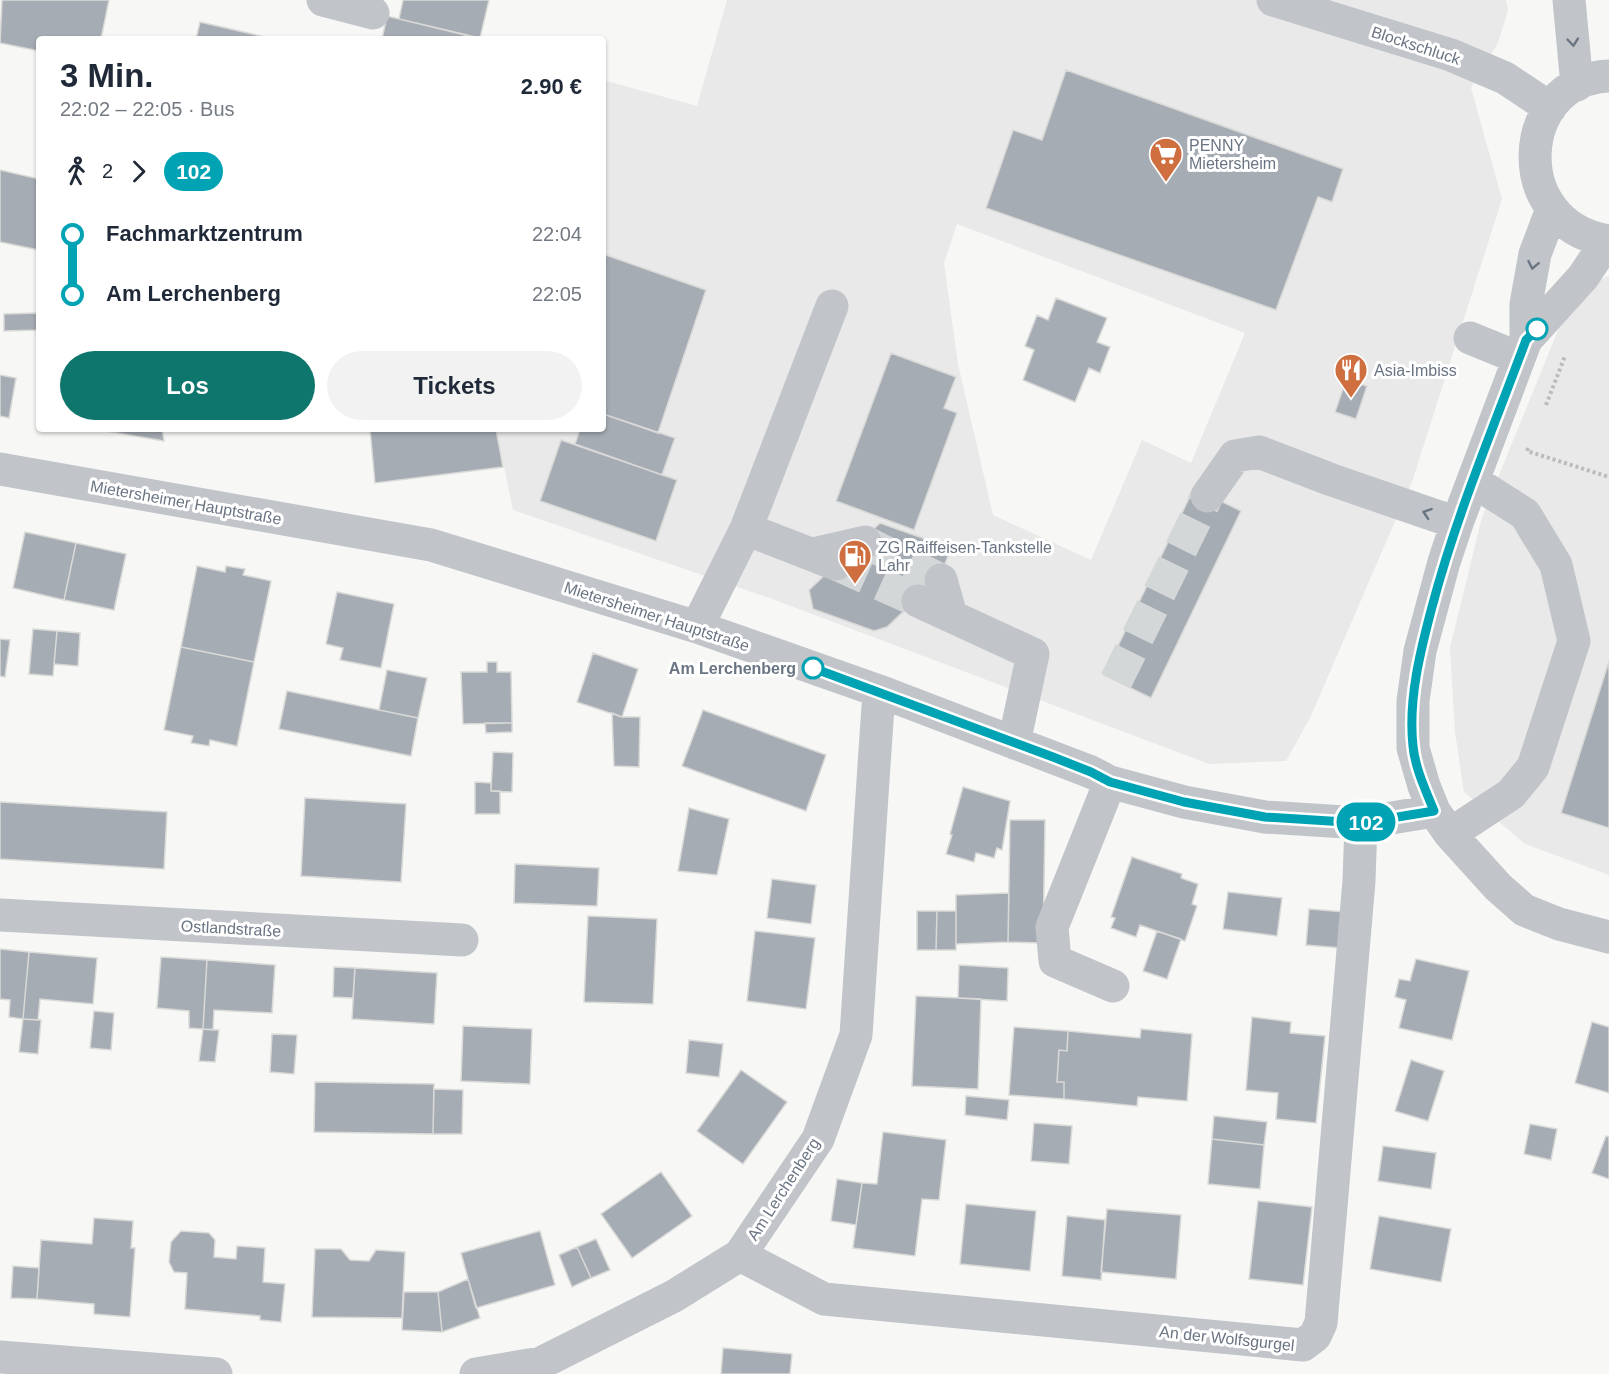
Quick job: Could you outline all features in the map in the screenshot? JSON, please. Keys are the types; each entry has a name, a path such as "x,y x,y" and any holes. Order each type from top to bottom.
{"street":[{"path":"323,0 373,13"},
{"name":"Blockschluck","path":"1273,0 1451,55 1505,78 1550,108"},
{"path":"1569,0 1576,85"},
{"path":"1522,349 1583,278 1608,241 1586,236 1568,225 1552,209 1539,186 1534,159 1538,132 1550,108 1562,95 1576,85 1600,76 1609,76"},
{"path":"1552,209 1535,254 1526,304 1522,349 1457,523 1420,651 1413,701 1413,748 1424,786 1442,823 1498,887 1524,910 1559,924 1609,937"},
{"path":"697,627 746,529 832,306"},
{"path":"1470,338 1522,349"},
{"path":"1207,496 1235,456 1259,452 1457,523"},
{"name":"Mietersheimer Hauptstraße","path":"0,469 431,545 697,627 879,691 1091,772 1110,782 1184,802 1265,817 1361,823 1442,823"},
{"path":"1442,823 1511,794 1533,767 1574,641 1556,565 1525,514 1473,481"},
{"path":"746,529 824,559 865,542"},
{"path":"930,591 951,616 1033,654 1014,743"},
{"name":"Am Lerchenberg","path":"476,1374 541,1363 674,1296 740,1255 818,1139 856,1035 879,691"},
{"path":"1110,782 1052,927 1055,962 1113,986"},
{"name":"An der Wolfsgurgel","path":"740,1255 824,1299 1302,1345 1315,1336 1321,1323 1359,881 1361,823"},
{"name":"Ostlandstraße","path":"0,915 462,940"},
{"path":"0,1357 216,1374"}],"path":[{"path":"1544,410 1577,326 1551,314"},
{"path":"1531,441 1527,451 1609,477"}],"shaded area":[{"path":"727,0 1506,0 1508,10 1498,43 1471,88 1502,199 1412,482 1310,718 1286,761 1209,764 775,600 513,510 497,432 606,432 606,81 697,106","holes":["957,224 1245,333 1191,463 1142,440 1091,560 993,515 958,364 944,263"]},
{"path":"1609,276 1609,875 1525,844 1464,792 1455,732 1450,648 1482,517 1565,313 1599,280"}],"building":[{"path":"2,0 109,0 102,36 36,36 36,50 0,43"},
{"path":"403,0 489,0 480,36 471,36 399,19"},
{"path":"387,16 465,35 465,36 383,36"},
{"path":"200,22 261,36 197,36"},
{"name":"PENNY Mietersheim","path":"1066,70 1343,169 1332,202 1318,197 1276,310 986,208 1013,130 1042,140"},
{"path":"0,170 36,178 36,249 0,242"},
{"path":"606,255 706,290 658,433 606,415"},
{"path":"1056,298 1107,318 1097,342 1110,347 1100,373 1089,368 1075,402 1023,380 1034,350 1025,346 1037,315 1048,320"},
{"path":"36,313 36,330 4,331 4,314"},
{"path":"891,353 956,377 944,408 957,413 914,530 836,501"},
{"path":"0,375 16,378 9,418 0,416"},
{"name":"Asia-Imbiss","path":"1346,380 1367,386 1356,419 1335,412"},
{"path":"606,415 675,438 662,475 575,444 579,432 606,432"},
{"path":"112,432 162,432 164,441"},
{"path":"370,432 497,432 503,467 375,483"},
{"path":"561,440 677,480 656,541 540,501"},
{"path":"1194,488 1241,511 1151,698 1104,675"},
{"path":"880,523 951,548 940,577 887,627 874,631 813,609 809,590"},
{"path":"25,532 76,543 64,600 13,588"},
{"path":"76,543 126,554 114,610 64,600"},
{"path":"197,566 225,572 226,566 245,569 243,575 271,581 254,662 181,647"},
{"path":"337,592 394,604 381,668 340,660 343,648 326,644"},
{"path":"33,629 57,631 53,676 29,674"},
{"path":"57,631 80,633 78,666 54,664"},
{"path":"0,639 10,640 5,677 0,676"},
{"path":"181,647 254,662 237,746 210,740 209,746 191,743 193,736 164,730"},
{"path":"593,653 638,669 622,717 577,702"},
{"path":"1609,661 1609,828 1561,813"},
{"path":"487,662 497,662 497,672 511,672 512,723 463,724 461,672 487,672"},
{"path":"387,670 427,678 418,718 379,710"},
{"path":"287,691 418,718 411,756 279,729"},
{"path":"703,710 826,755 806,811 682,766"},
{"path":"612,713 622,717 640,717 639,767 614,766"},
{"path":"485,723 512,723 512,732 486,733"},
{"path":"493,752 513,753 512,792 491,791"},
{"path":"475,782 491,783 491,791 500,791 500,814 475,814"},
{"path":"963,787 1010,801 1002,850 997,848 994,858 976,853 974,862 946,854"},
{"path":"305,798 406,804 401,882 301,876"},
{"path":"0,802 167,812 164,869 0,859"},
{"path":"689,808 729,819 717,875 678,871"},
{"path":"1010,820 1045,820 1043,943 1008,942"},
{"path":"1132,857 1182,874 1181,878 1198,884 1192,904 1197,906 1185,941 1140,925 1136,937 1111,928 1115,918 1111,917"},
{"path":"515,864 599,868 597,906 514,903"},
{"path":"772,879 816,885 811,924 767,918"},
{"path":"1228,892 1282,898 1277,936 1223,929"},
{"path":"1009,893 1008,942 956,944 956,895"},
{"path":"1309,909 1345,912 1342,948 1306,945"},
{"path":"917,911 937,911 936,950 917,950"},
{"path":"937,911 956,911 956,950 936,950"},
{"path":"588,916 657,919 653,1004 584,1002"},
{"path":"755,931 815,938 806,1009 747,1001"},
{"path":"1157,931 1181,939 1167,979 1143,971"},
{"path":"0,949 29,952 23,1019 9,1017 10,1000 0,999"},
{"path":"29,952 97,958 93,1004 40,999 38,1020 23,1019"},
{"path":"161,957 207,960 203,1029 189,1028 189,1011 157,1008"},
{"path":"1416,959 1469,971 1452,1040 1399,1028 1406,1000 1395,997 1399,979 1410,981"},
{"path":"207,960 275,965 272,1013 214,1010 213,1030 203,1029"},
{"path":"959,965 1008,968 1007,1001 958,998"},
{"path":"334,967 355,968 353,998 333,997"},
{"path":"355,968 437,973 434,1024 352,1019"},
{"path":"916,996 981,999 978,1089 912,1086"},
{"path":"94,1011 114,1013 111,1050 90,1048"},
{"path":"1252,1017 1291,1022 1290,1033 1325,1036 1316,1123 1276,1119 1278,1093 1246,1090"},
{"path":"23,1019 41,1020 38,1054 19,1052"},
{"path":"1592,1022 1609,1027 1609,1093 1575,1083"},
{"path":"463,1026 532,1029 530,1084 461,1081"},
{"path":"1014,1027 1068,1031 1067,1051 1059,1050 1057,1082 1064,1082 1064,1099 1009,1095"},
{"path":"203,1029 219,1030 215,1062 199,1061"},
{"path":"1141,1029 1192,1034 1187,1101 1138,1097 1137,1106 1064,1099 1064,1082 1057,1082 1059,1050 1067,1051 1068,1031 1140,1038"},
{"path":"272,1034 297,1035 294,1074 270,1072"},
{"path":"689,1040 723,1044 719,1077 686,1073"},
{"path":"1411,1060 1444,1071 1428,1121 1395,1111"},
{"path":"741,1070 787,1102 743,1164 697,1131"},
{"path":"315,1082 434,1084 433,1134 314,1132"},
{"path":"434,1089 463,1090 462,1134 433,1134"},
{"path":"966,1096 1009,1100 1007,1120 965,1115"},
{"path":"1214,1116 1267,1122 1264,1145 1212,1139"},
{"path":"1034,1123 1072,1126 1069,1164 1031,1161"},
{"path":"1530,1124 1557,1129 1551,1160 1524,1154"},
{"path":"883,1132 946,1140 939,1200 922,1199 915,1256 853,1248 862,1183 877,1184"},
{"path":"1606,1136 1609,1137 1609,1179 1592,1173"},
{"path":"1212,1139 1264,1145 1260,1189 1208,1184"},
{"path":"1383,1146 1436,1153 1431,1189 1378,1181"},
{"path":"661,1172 692,1216 632,1258 601,1214"},
{"path":"837,1179 862,1183 856,1225 831,1221"},
{"path":"1258,1201 1312,1207 1303,1285 1249,1279"},
{"path":"966,1204 1036,1211 1030,1271 960,1264"},
{"path":"1107,1209 1181,1215 1176,1279 1101,1272"},
{"path":"1067,1216 1105,1220 1101,1280 1062,1276"},
{"path":"1379,1216 1451,1229 1441,1282 1370,1269"},
{"path":"94,1218 133,1221 131,1248 135,1248 130,1317 94,1314 94,1304 37,1299 41,1240 92,1244"},
{"path":"181,1231 209,1233 215,1240 214,1257 236,1259 237,1246 265,1248 263,1282 285,1284 281,1322 260,1320 260,1316 185,1309 187,1273 174,1272 169,1262 171,1242"},
{"path":"540,1231 555,1285 476,1308 461,1253"},
{"path":"596,1239 610,1270 591,1278 577,1247"},
{"path":"577,1247 591,1278 572,1287 559,1255"},
{"path":"315,1249 341,1249 350,1260 369,1261 376,1250 405,1252 402,1318 312,1317"},
{"path":"13,1266 39,1268 37,1299 11,1298"},
{"path":"468,1279 480,1318 442,1332 438,1292"},
{"path":"404,1292 438,1292 442,1332 402,1330"},
{"path":"723,1348 792,1354 790,1374 721,1374"}],"tunnel":[{"path":"1116,681 1207,496"},
{"path":"865,542 941,580"},
{"path":"836,564 918,601"}],"bus line":[{"name":"102","path":"813,668 1053,757 1110,782 1184,802 1265,817 1361,823 1434,811 1413,748 1413,701 1420,651 1457,523 1526,340 1537,329"}],"place":[{"name":"PENNY Mietersheim","path":"1166,183"},
{"name":"Asia-Imbiss","path":"1351,399"},
{"name":"ZG Raiffeisen-Tankstelle Lahr","path":"855,585"},
{"name":"Am Lerchenberg","path":"813,668"}]}
